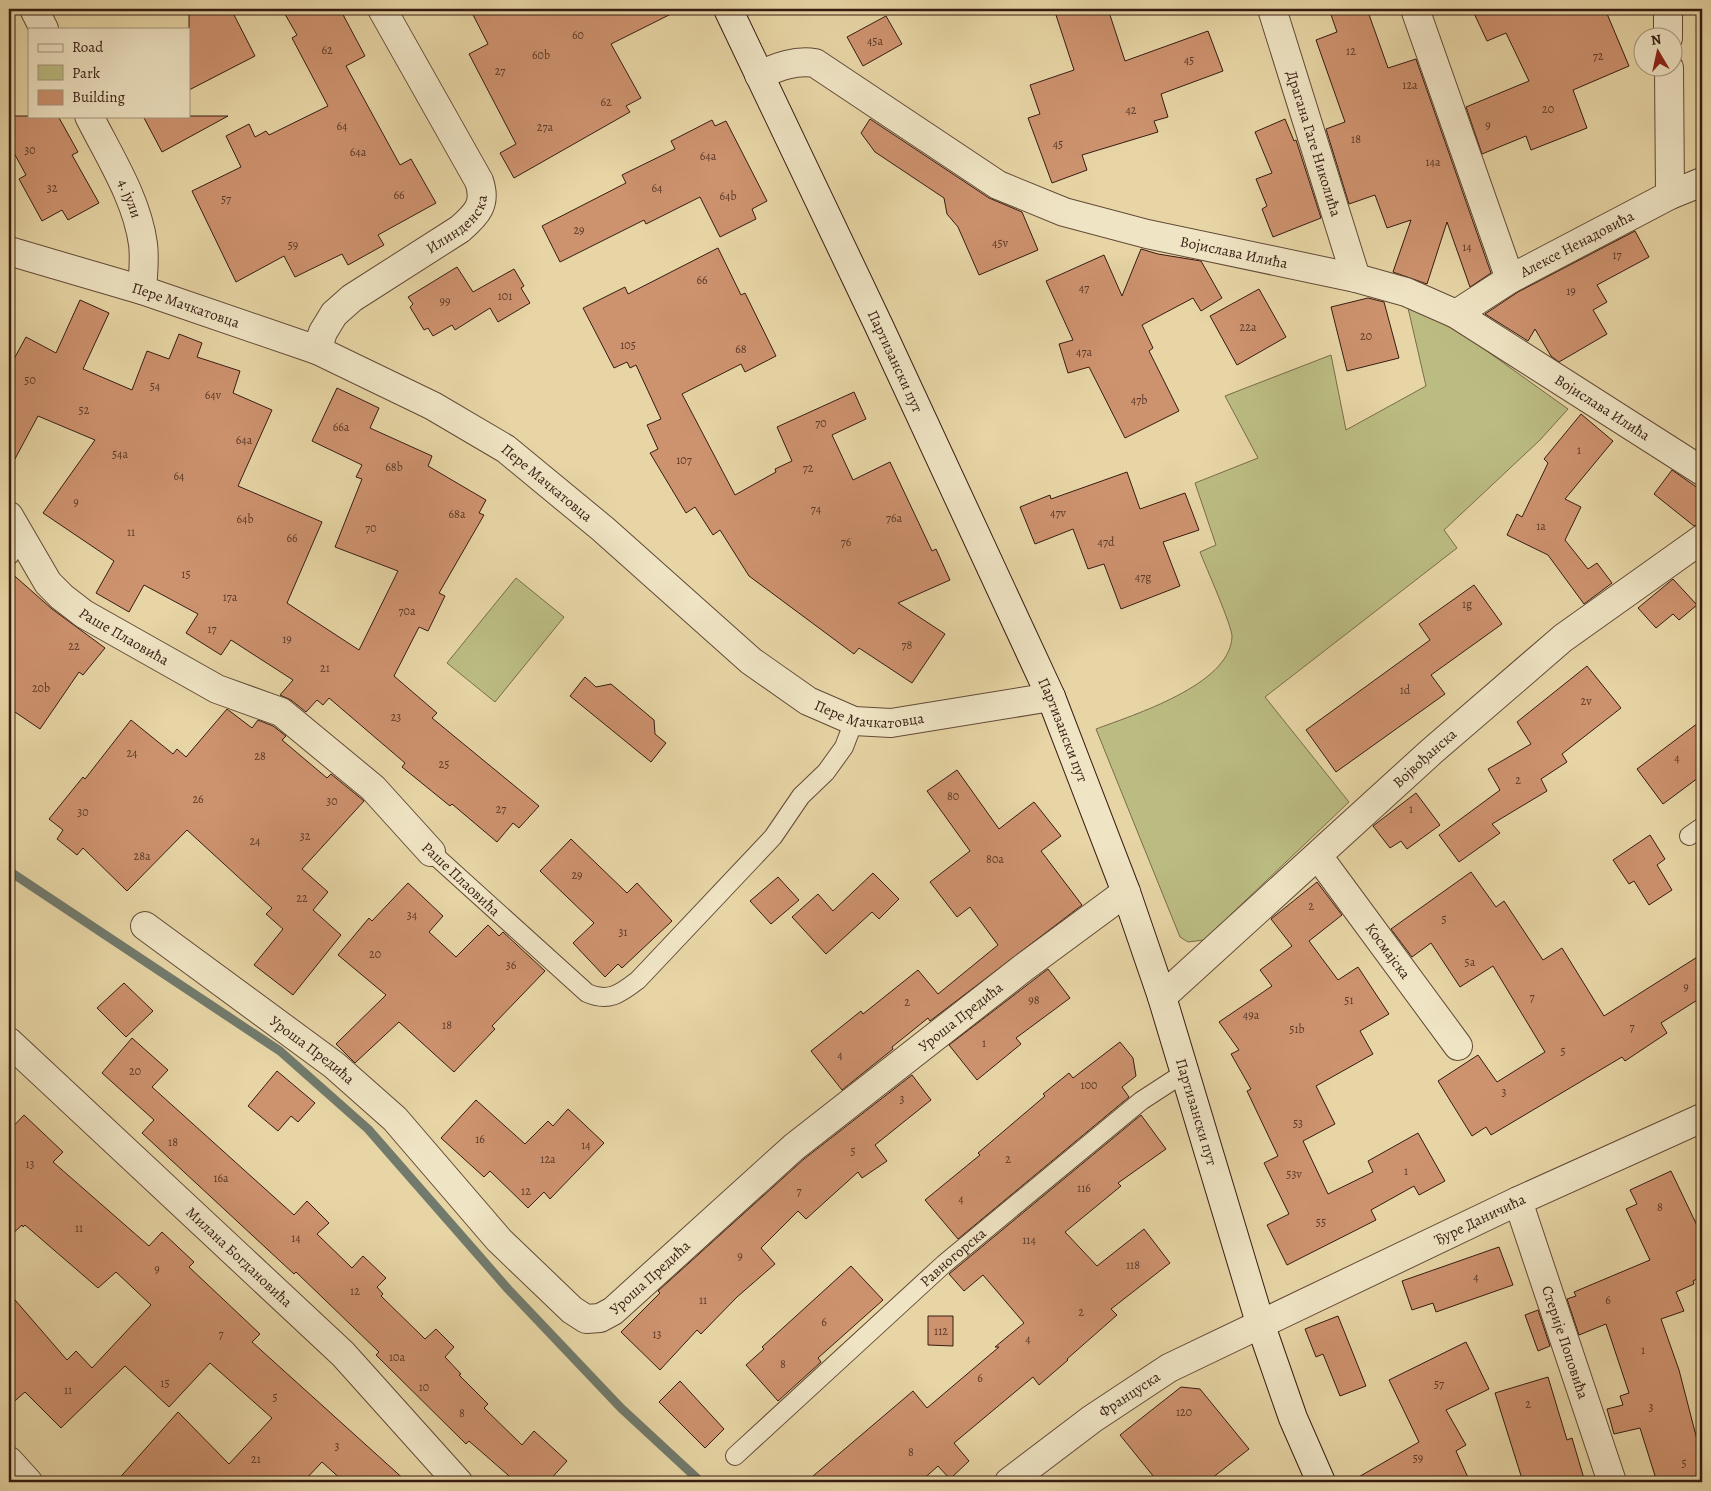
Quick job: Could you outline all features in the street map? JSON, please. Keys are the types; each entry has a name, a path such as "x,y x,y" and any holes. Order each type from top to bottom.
{"street":[{"path":"34,9 44,28"},
{"name":"Илинденска","path":"317,350 323,332 331,320 352,298 460,229 472,218 482,204 483,193 479,181 382,9"},
{"name":"Партизански пут","path":"728,9 1050,697 1126,892 1162,997 1261,1326 1293,1418 1321,1482"},
{"name":"Драгана Гаге Николића","path":"1272,9 1356,278"},
{"path":"1415,9 1510,280"},
{"path":"1668,9 1668,28"},
{"name":"Војислава Илића","path":"759,74 785,64 802,61 814,63 998,184 1064,212 1147,234 1356,278 1406,292 1456,314 1702,471"},
{"path":"1669,78 1670,195"},
{"name":"4. јули","path":"90,118 138,218 144,245 142,290"},
{"name":"Алексе Ненадовића","path":"1456,314 1510,280 1670,195 1702,182"},
{"name":"Пере Мачкатовца","path":"9,252 142,290 317,350 433,406 506,449 603,530 751,661 808,700 854,721 891,723 1050,697"},
{"name":"Раше Плаовића","path":"13,537 48,583 84,614 217,689 281,712 373,788 431,852"},
{"name":"Војвођанска","path":"1162,997 1432,750 1563,638 1702,539"},
{"name":"Космајска","path":"1318,856 1458,1046"},
{"name":"Уроша Предића","path":"145,926 334,1065 382,1107 395,1119 499,1240 572,1310 586,1319 600,1318 613,1311 794,1147 1023,968 1126,892"},
{"name":"Милана Богдановића","path":"9,1042 342,1354 458,1482"},
{"name":"Ђуре Даничића","path":"1261,1326 1518,1201 1702,1118"},
{"name":"Стерије Поповића","path":"1518,1201 1612,1482"},
{"name":"Француска","path":"1009,1482 1142,1385 1177,1365 1261,1326"},
{"path":"9,1461 28,1482"}],"lane":[{"name":"Раше Плаовића","path":"431,852 587,993 599,998 610,996 622,992 638,980 773,837 801,796 826,772 844,747 854,721"},
{"name":"Равногорска","path":"735,1456 944,1264 1141,1101 1184,1073"}],"green space":[{"path":"1408,308 1442,319 1568,409 1540,440 1444,530 1457,548 1265,697 1349,802 1204,940 1188,942 1180,937 1096,729 1155,706 1198,684 1215,670 1227,654 1232,637 1231,631 1200,552 1216,545 1195,483 1258,458 1225,396 1331,355 1346,430 1426,386"},
{"path":"516,578 564,617 495,702 447,663"}],"building":[{"path":"189,9 231,9 255,56 190,89"},
{"path":"282,9 340,9 365,56 346,66 400,165 411,159 436,203 378,235 384,245 348,265 342,254 295,277 284,256 236,282 192,191 241,167 226,136 249,124 255,137 266,131 269,135 328,106 292,38 297,35"},
{"path":"470,9 681,9 611,44 641,98 626,106 630,112 514,178 500,153 516,144 469,54 488,44"},
{"path":"1054,9 1108,9 1125,61 1208,31 1223,71 1161,94 1168,117 1154,121 1158,132 1082,155 1087,170 1052,183 1028,118 1040,114 1030,85 1074,70"},
{"path":"1329,9 1367,9 1388,68 1416,59 1491,273 1470,287 1447,222 1427,284 1393,272 1411,220 1387,228 1375,195 1349,204 1326,129 1345,122 1316,40 1337,32"},
{"path":"1472,9 1605,9 1629,66 1573,90 1587,128 1531,150 1526,136 1482,154 1466,107 1529,81 1506,33 1487,41"},
{"path":"886,16 902,44 863,66 847,37"},
{"path":"9,116 59,118 78,152 72,155 99,203 68,220 62,210 42,221 19,179 26,175 9,144"},
{"path":"228,116 162,152 144,118"},
{"path":"870,119 989,198 1022,212 1038,250 979,275 958,227 947,214 944,198 875,152 861,133"},
{"path":"1285,119 1294,141 1296,140 1321,218 1273,237 1262,209 1267,206 1256,179 1272,173 1255,132"},
{"path":"712,120 715,126 726,121 767,201 752,209 756,219 720,237 700,197 646,224 644,220 560,262 542,226 626,183 622,175 675,149 671,141"},
{"path":"1635,231 1649,257 1597,285 1607,302 1593,310 1607,334 1559,362 1551,356 1535,329 1528,341 1485,314 1518,292"},
{"path":"718,248 741,295 745,293 776,356 745,372 741,364 682,394 735,495 776,472 775,469 792,461 777,427 854,392 866,419 832,435 853,480 890,462 932,551 936,549 950,580 898,603 945,634 912,683 859,648 854,654 749,576 720,530 713,535 695,507 686,513 650,453 658,449 647,425 661,419 636,365 630,368 627,362 614,368 583,308 625,287 628,294"},
{"path":"1141,249 1158,254 1201,261 1222,298 1201,311 1193,298 1142,325 1153,348 1149,351 1179,411 1125,438 1089,367 1068,373 1059,344 1073,340 1046,281 1104,255 1122,296"},
{"path":"457,267 473,292 514,269 524,286 521,288 530,303 498,322 490,308 455,330 452,325 433,336 428,328 424,330 410,307 413,304 408,297"},
{"path":"1259,289 1286,337 1237,365 1210,316"},
{"path":"1368,298 1384,302 1399,358 1347,371 1331,307"},
{"path":"80,300 109,313 83,369 132,390 147,351 169,359 179,334 202,343 197,357 240,371 233,393 272,410 238,486 322,522 287,603 359,650 398,571 335,547 362,479 356,477 362,465 312,441 337,388 379,408 370,428 432,456 428,466 486,500 479,513 484,515 439,593 445,596 428,631 419,627 394,676 437,713 432,718 539,806 519,828 513,823 497,842 452,804 450,806 402,767 405,763 329,698 323,705 317,700 306,712 291,700 280,695 293,680 231,640 221,655 186,633 198,614 144,585 129,612 96,593 114,561 43,513 95,440 38,416 9,470 9,368 26,337 56,353"},
{"path":"1581,414 1613,441 1565,499 1581,507 1565,540 1588,569 1597,563 1612,583 1584,604 1548,555 1507,535 1517,514 1522,517 1548,463 1544,459"},
{"path":"1672,470 1702,491 1702,524 1694,526 1654,494"},
{"path":"1127,472 1140,509 1185,493 1199,530 1163,542 1180,586 1121,609 1104,564 1088,569 1073,529 1035,544 1020,507 1050,495 1051,499"},
{"path":"9,571 52,609 105,648 83,675 79,672 40,729 9,708"},
{"path":"1673,579 1697,605 1679,620 1673,614 1656,628 1638,608"},
{"path":"1474,585 1502,624 1431,675 1445,694 1336,772 1306,730 1430,640 1419,624"},
{"path":"1587,666 1621,708 1562,754 1567,762 1541,779 1547,791 1492,824 1500,833 1459,862 1439,835 1500,790 1488,769 1531,744 1517,722"},
{"path":"585,677 596,687 611,684 654,720 655,734 666,743 651,762 570,696"},
{"path":"227,709 252,728 258,720 273,726 286,736 282,740 327,778 331,774 364,801 302,869 328,892 313,910 341,935 293,995 254,965 283,929 266,914 272,908 187,830 127,891 83,848 77,855 57,839 63,830 49,819 83,777 85,779 131,720 173,754 177,749 186,757"},
{"path":"1702,720 1702,775 1663,804 1637,769"},
{"path":"957,770 999,829 1034,802 1061,836 1041,851 1082,905 930,1021 928,1018 842,1090 811,1051 861,1011 863,1014 918,970 938,994 998,945 970,907 957,917 930,882 970,851 927,791"},
{"path":"1416,793 1440,825 1407,849 1401,841 1390,848 1373,826"},
{"path":"1650,835 1665,859 1657,865 1672,890 1649,905 1634,881 1629,884 1613,860"},
{"path":"571,839 627,893 637,883 672,921 622,968 618,964 605,977 573,943 594,923 540,871"},
{"path":"1471,872 1496,907 1504,901 1543,960 1562,948 1604,1016 1702,954 1702,997 1661,1023 1667,1033 1625,1061 1622,1057 1491,1135 1486,1127 1472,1136 1438,1081 1478,1055 1497,1082 1545,1052 1493,966 1460,987 1431,943 1412,957 1391,929"},
{"path":"873,873 899,899 879,919 872,912 826,954 792,917 818,894 833,911"},
{"path":"778,877 799,900 771,924 750,901"},
{"path":"1317,882 1342,915 1309,941 1338,980 1358,967 1389,1014 1360,1031 1373,1054 1316,1086 1335,1124 1303,1141 1328,1194 1373,1172 1368,1161 1418,1133 1445,1181 1419,1195 1414,1186 1371,1210 1376,1220 1287,1265 1267,1225 1289,1214 1264,1163 1278,1156 1247,1091 1251,1089 1231,1054 1239,1050 1219,1022 1272,986 1260,970 1292,946 1271,919"},
{"path":"408,883 443,916 429,932 456,957 488,925 499,936 503,932 545,971 492,1026 495,1029 454,1072 399,1022 355,1063 336,1044 386,995 338,955 369,918 372,921"},
{"path":"1048,969 1070,998 1016,1038 1021,1044 977,1080 949,1045"},
{"path":"124,983 153,1011 126,1037 97,1008"},
{"path":"132,1038 168,1070 152,1087 294,1215 307,1201 329,1223 317,1234 352,1268 363,1256 386,1278 377,1287 383,1294 381,1296 425,1339 436,1329 454,1347 445,1357 461,1374 459,1375 488,1404 484,1408 522,1445 534,1431 567,1461 548,1482 516,1482 469,1441 466,1444 376,1355 379,1352 296,1272 294,1274 142,1133 154,1120 102,1073"},
{"path":"1120,1042 1133,1058 1136,1076 1122,1087 1129,1097 958,1239 925,1200 980,1155 978,1153 1045,1096 1043,1094 1069,1073 1073,1078"},
{"path":"277,1071 315,1103 298,1122 291,1116 278,1131 248,1106"},
{"path":"912,1075 931,1100 875,1145 887,1161 862,1178 858,1172 806,1219 798,1211 761,1248 775,1264 737,1297 701,1334 697,1330 660,1370 621,1332 660,1293 658,1291 804,1159"},
{"path":"476,1100 525,1144 548,1121 553,1126 568,1109 604,1143 550,1199 544,1192 528,1208 490,1171 484,1177 441,1138"},
{"path":"24,1115 63,1152 53,1162 149,1246 162,1232 194,1262 189,1267 260,1334 252,1342 407,1482 344,1482 322,1462 303,1482 116,1482 178,1412 229,1464 272,1418 210,1363 169,1407 125,1366 61,1428 25,1392 9,1406 9,1293 67,1360 76,1351 92,1368 151,1305 116,1272 98,1288 25,1225 23,1227 22,1225 9,1237 9,1131"},
{"path":"1141,1115 1166,1149 1118,1183 1121,1186 1065,1232 1097,1266 1144,1229 1170,1263 1111,1309 1117,1315 1039,1385 1033,1377 954,1443 969,1461 950,1479 938,1466 920,1482 806,1482 913,1391 927,1408 999,1347 995,1347 1024,1323 983,1275 964,1291 949,1274"},
{"path":"1671,1171 1702,1236 1702,1276 1693,1281 1694,1284 1676,1292 1684,1311 1661,1319 1679,1370 1702,1459 1702,1482 1657,1482 1640,1428 1614,1434 1607,1409 1623,1405 1620,1396 1629,1393 1606,1324 1579,1335 1567,1299 1576,1296 1574,1292 1650,1260 1626,1209 1637,1204 1630,1190"},
{"path":"1499,1247 1513,1285 1436,1312 1433,1303 1412,1310 1402,1281"},
{"path":"851,1266 883,1300 818,1358 821,1362 778,1401 746,1365 764,1349 762,1347"},
{"path":"1538,1310 1550,1346 1538,1351 1525,1315"},
{"path":"928,1316 953,1316 953,1346 928,1345"},
{"path":"1338,1316 1366,1386 1340,1396 1323,1354 1316,1357 1305,1329"},
{"path":"1466,1342 1489,1389 1446,1410 1466,1445 1456,1451 1470,1482 1350,1482 1419,1442 1389,1380"},
{"path":"1548,1377 1567,1440 1572,1438 1585,1482 1523,1482 1495,1393"},
{"path":"680,1381 724,1429 705,1448 659,1402"},
{"path":"1181,1387 1200,1389 1249,1449 1207,1482 1158,1482 1120,1435"}],"waterway":[{"path":"9,871 280,1051 368,1129 508,1289 621,1408 701,1482"}]}
